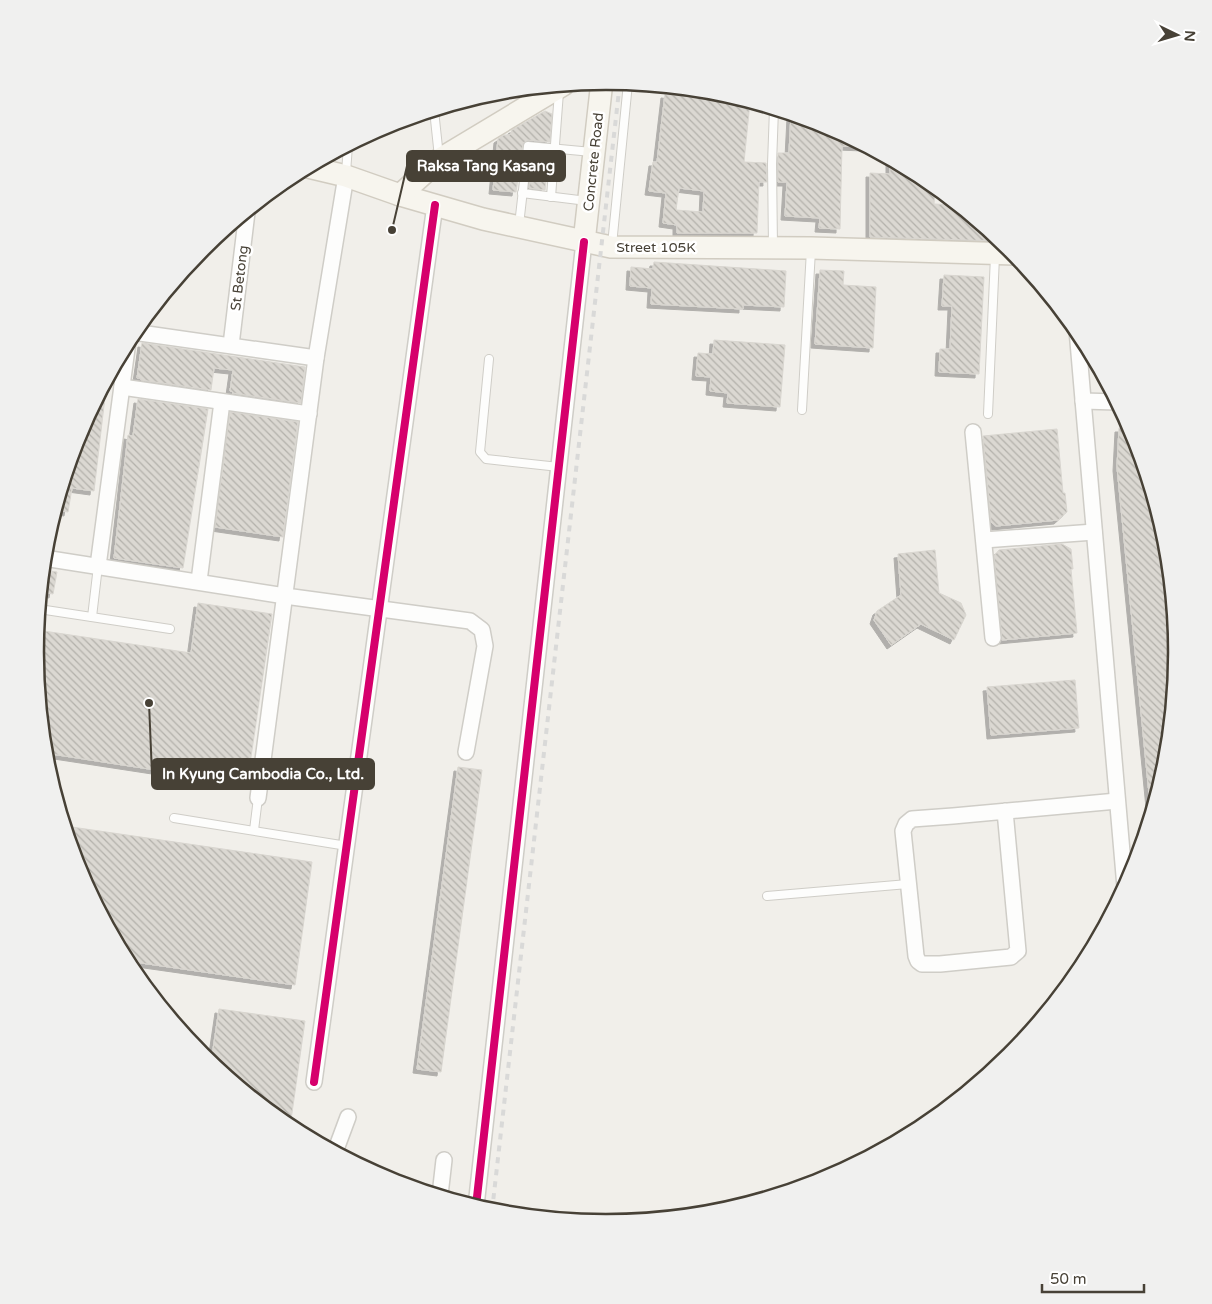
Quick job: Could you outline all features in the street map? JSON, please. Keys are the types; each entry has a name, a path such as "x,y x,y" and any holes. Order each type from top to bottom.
{"main road":[{"name":"Concrete Road","path":"584,242 601,90"},
{"path":"400,194 440,159 550,93"},
{"name":"Street 105K","path":"318,169 346,176 435,206 518,227 612,247 811,248 1004,254"}],"street":[{"path":"258,798 316,358 346,176"},
{"path":"314,1082 435,206"},
{"name":"St Betong","path":"231,345 246,220"},
{"path":"477,1199 584,242"},
{"path":"144,333 316,358"},
{"path":"1078,347 1123,870"},
{"path":"98,566 125,361"},
{"path":"122,388 309,414"},
{"path":"1083,401 1109,402"},
{"path":"199,582 222,402"},
{"path":"973,432 994,638"},
{"path":"984,540 1094,532"},
{"path":"52,559 285,596 470,620 482,630 485,646 466,752"},
{"path":"1005,811 1018,949 1015,956 1011,958 922,964 916,956 903,831 906,824 912,819 1117,801"},
{"path":"337,1146 348,1117"},
{"path":"441,1189 444,1160"}],"lane":[{"path":"612,247 627,91"},
{"path":"551,197 561,92"},
{"path":"773,248 774,116"},
{"path":"435,117 440,159"},
{"path":"518,227 528,146 594,152"},
{"path":"346,176 348,153"},
{"path":"522,193 589,201"},
{"path":"802,410 811,248"},
{"path":"988,414 1005,255"},
{"path":"489,359 480,452 486,459 559,468"},
{"path":"92,617 98,566"},
{"path":"46,610 170,629"},
{"path":"254,830 258,798"},
{"path":"174,818 346,846"},
{"path":"767,896 908,884"}],"building":[{"path":"665,94 716,101 749,108 744,162 766,163 767,182 759,182 757,233 677,233 677,225 663,223 666,193 649,191 653,162 657,162","holes":["679,188 704,191 703,212 676,210"]},
{"path":"545,111 552,114 550,142 528,140 523,143 516,192 493,190 498,139 504,135 510,135 512,130"},
{"path":"791,121 851,146 842,146 840,229 819,228 820,218 785,216 787,182 778,182 778,153 789,153"},
{"path":"533,152 549,154 545,190 529,188"},
{"path":"890,167 934,197 934,204 946,205 990,241 870,237 870,173 890,174"},
{"path":"654,262 786,271 784,307 743,305 743,309 651,304 652,288 630,286 631,267 653,269"},
{"path":"820,270 844,271 843,285 876,287 873,348 815,344"},
{"path":"944,275 984,277 979,374 939,372 940,349 950,349 952,306 942,306"},
{"path":"714,340 785,345 780,407 727,403 728,393 710,391 711,377 696,376 698,353 713,354"},
{"path":"142,343 305,367 301,403 232,393 230,391 233,370 214,368 211,390 141,380 141,378 137,378"},
{"path":"105,397 94,491 72,488 68,512 62,511 74,471"},
{"path":"138,399 208,409 183,568 114,558 128,435 133,436"},
{"path":"230,412 298,422 283,537 215,527"},
{"path":"1119,428 1121,428 1149,506 1157,542 1167,615 1167,689 1157,762 1149,797 1117,467"},
{"path":"1057,429 1063,493 1065,493 1067,512 1058,520 996,526 991,522 983,436"},
{"path":"1062,544 1071,549 1077,633 1002,640 994,556 999,550"},
{"path":"935,550 939,593 961,603 966,615 954,640 921,624 891,645 874,620 877,611 901,595 898,554"},
{"path":"50,571 57,572 53,594 47,593"},
{"path":"198,603 272,614 247,784 54,754 45,689 45,631 191,653"},
{"path":"1075,680 1079,728 991,735 987,687"},
{"path":"458,767 482,770 441,1072 417,1069"},
{"path":"72,827 312,862 295,985 138,963 112,919 87,867"},
{"path":"219,1009 305,1021 291,1117 235,1075 212,1054"}],"railway":[{"path":"493,1202 619,90"}],"cycle path":[{"path":"314,1082 435,205"},
{"path":"477,1199 584,242"}],"place":[{"name":"Raksa Tang Kasang","path":"392,230"},
{"name":"In Kyung Cambodia Co., Ltd.","path":"149,703"}]}
